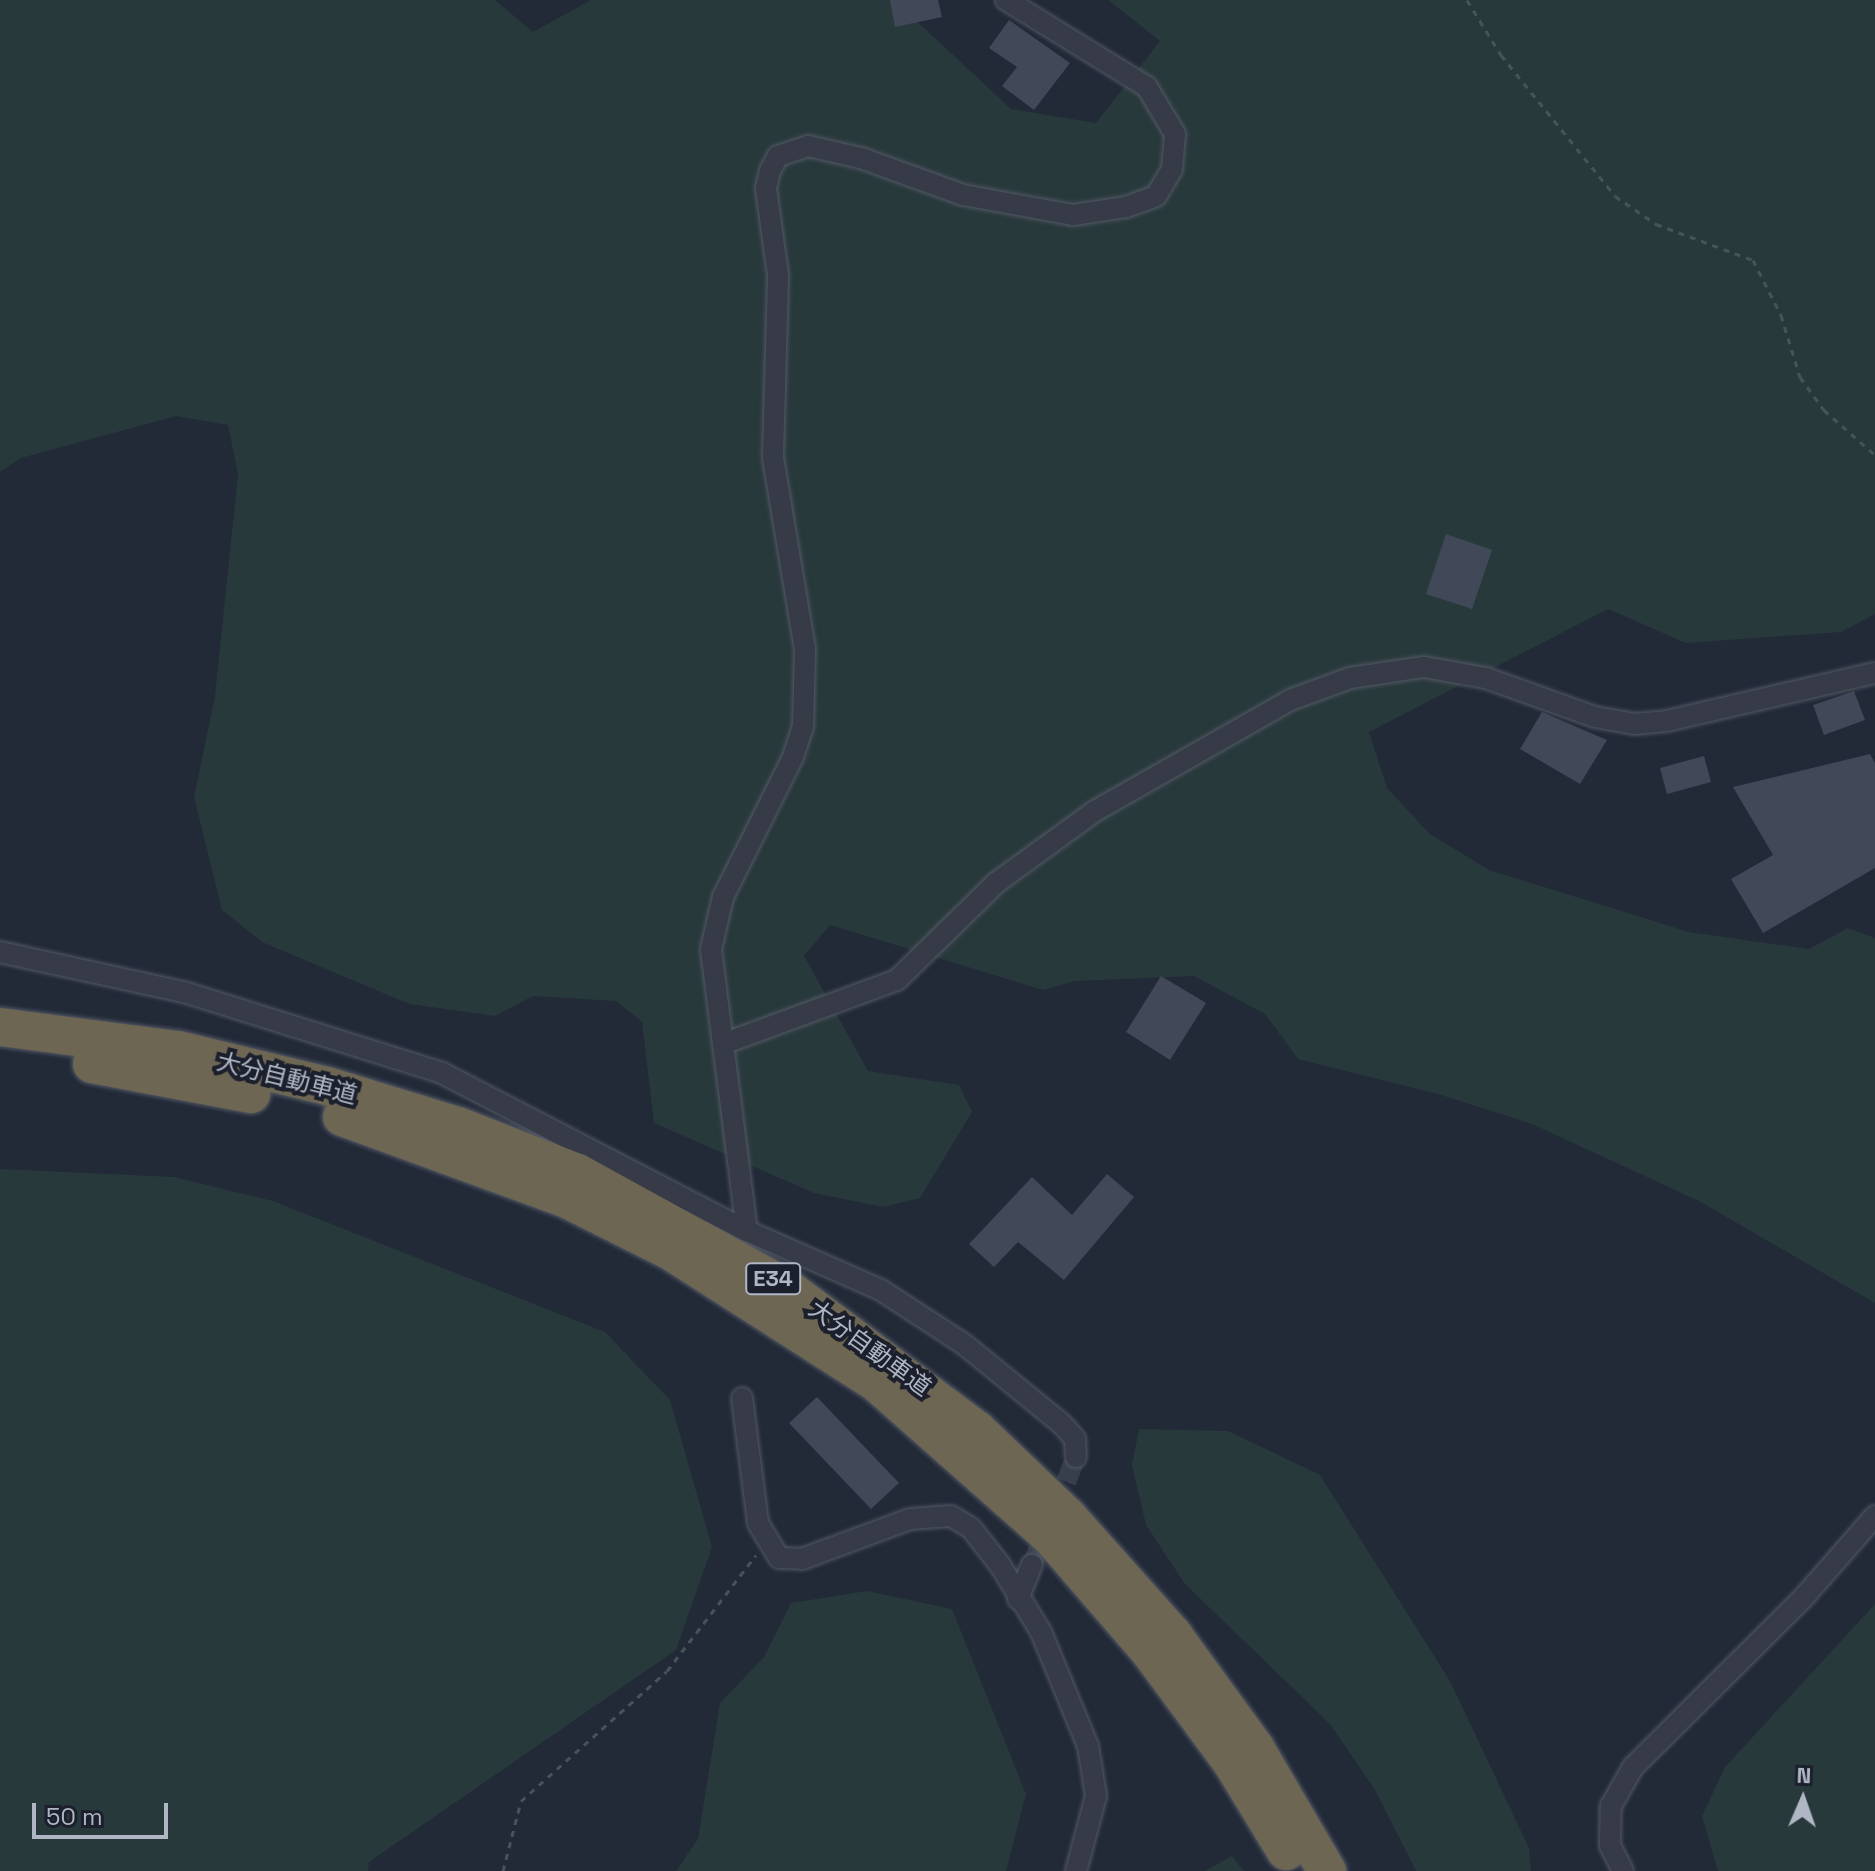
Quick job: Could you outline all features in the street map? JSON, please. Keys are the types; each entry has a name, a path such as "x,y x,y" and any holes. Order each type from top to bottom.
{"highway":[{"name":"大分自動車道","path":"0,1027 178,1050 327,1086 458,1126 578,1173 680,1224 787,1288 965,1420 1068,1517 1173,1635 1255,1748 1327,1871"},
{"name":"大分自動車道","path":"0,1054 171,1076 318,1109 419,1142 565,1198 669,1250 770,1310 877,1383 1051,1537 1151,1653 1224,1751 1297,1871"}],"street":[{"path":"747,1231 711,949 723,897 793,757 803,727 805,649 773,457 778,275 766,188 770,171 778,156 808,146 861,158 963,195 1073,215 1126,207 1156,196 1172,169 1175,134 1147,87 1006,0"},
{"path":"723,1044 897,980 996,883 1107,803 1290,700 1350,678 1424,667 1486,678 1595,717 1634,724 1667,721 1875,673"},
{"path":"0,952 184,992 442,1073 747,1231 881,1290 932,1322 1062,1424 1075,1439 1076,1457"},
{"path":"742,1398 754,1500 765,1541 779,1558 802,1559 910,1519 951,1516 971,1528 1041,1632 1088,1746 1096,1796 1076,1871"},
{"path":"1623,1871 1610,1845 1611,1806 1633,1767 1804,1597 1875,1516"},
{"path":"1018,1599 1032,1565"}],"path":[{"path":"1467,0 1529,91 1615,196 1656,224 1753,260 1781,315 1800,377 1824,410 1875,455"},
{"path":"503,1871 521,1801 667,1671 765,1541"}],"shaded area":[{"path":"0,0 495,0 533,32 591,0 894,0 1011,109 1096,123 1160,41 1108,0 1875,0 1875,614 1841,632 1686,643 1608,609 1369,732 1387,788 1430,834 1489,870 1689,932 1809,949 1848,928 1875,938 1875,1303 1699,1201 1532,1124 1438,1094 1298,1059 1265,1014 1194,976 1075,981 1043,990 830,925 804,956 868,1071 959,1085 972,1112 920,1198 883,1207 814,1193 654,1123 642,1022 616,1001 533,996 495,1016 409,1004 262,942 222,910 194,797 215,696 238,474 228,425 176,416 21,458 0,472"},
{"path":"0,1169 174,1177 273,1201 605,1332 670,1400 712,1547 676,1650 369,1862 368,1871 0,1871"},
{"path":"1139,1429 1228,1431 1320,1475 1450,1681 1529,1848 1531,1871 1416,1871 1375,1790 1330,1724 1185,1584 1146,1525 1132,1465"},
{"path":"867,1591 952,1609 1026,1794 1006,1871 676,1871 698,1839 720,1703 764,1657 791,1603"},
{"path":"1875,1604 1875,1871 1718,1871 1702,1816 1725,1767"},
{"path":"1232,1856 1244,1871 1205,1871"}],"building":[{"path":"890,0 938,0 942,17 895,27"},
{"path":"1009,20 1070,63 1034,110 1002,86 1017,67 989,48"},
{"path":"1446,534 1492,550 1472,609 1426,594"},
{"path":"1854,691 1865,720 1824,735 1813,705"},
{"path":"1542,712 1607,740 1580,784 1520,749"},
{"path":"1870,754 1875,763 1875,868 1763,933 1731,879 1773,855 1733,787"},
{"path":"1704,756 1711,782 1667,794 1660,768"},
{"path":"1161,976 1206,1003 1170,1060 1126,1032"},
{"path":"1107,1174 1134,1197 1064,1280 1018,1242 994,1267 969,1244 1032,1177 1072,1215"},
{"path":"817,1397 899,1483 871,1509 789,1423"}],"tunnel":[{"path":"1032,1565 1076,1457"}]}
